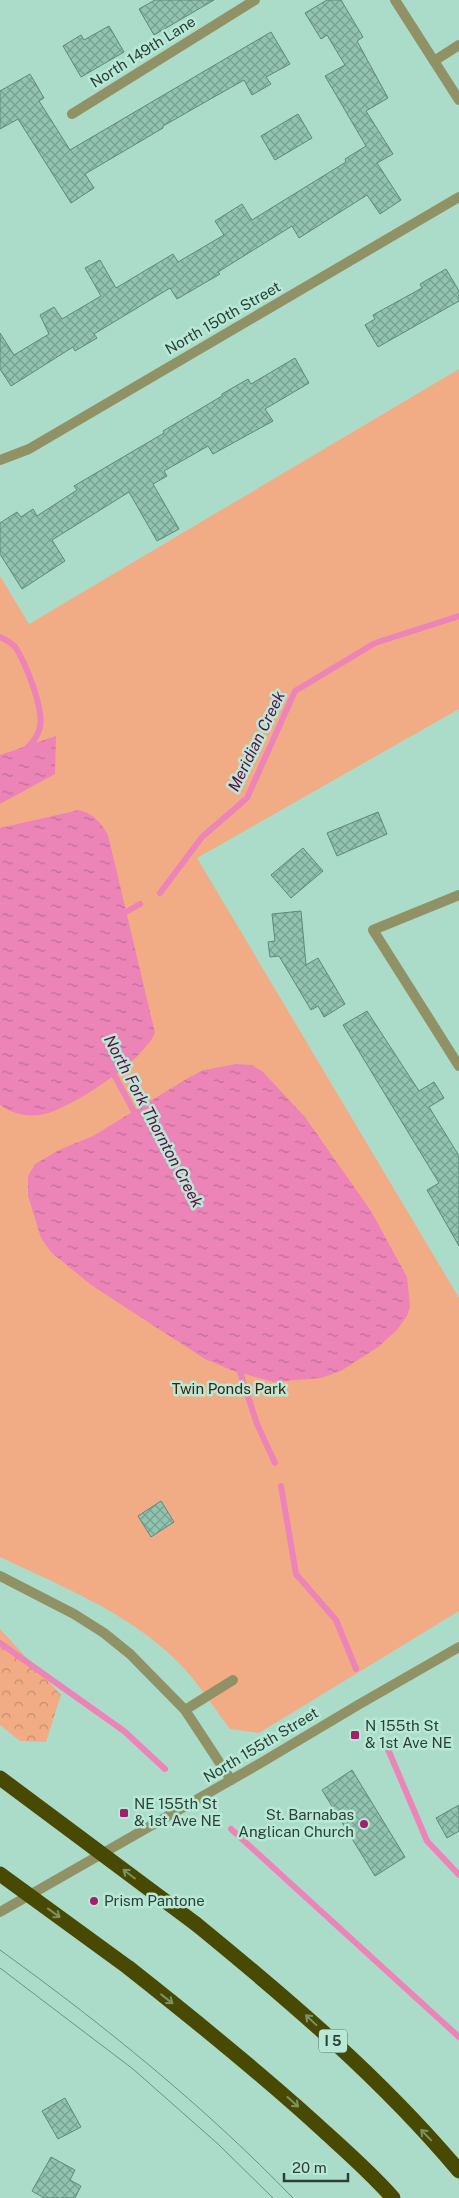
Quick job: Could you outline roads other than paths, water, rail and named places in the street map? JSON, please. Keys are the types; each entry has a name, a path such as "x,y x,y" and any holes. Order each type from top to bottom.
{"highway":[{"name":"I 5","path":"0,1778 196,1924 308,2017 383,2090 459,2171"},
{"path":"0,1874 129,1968 215,2037 293,2102 379,2182 393,2198"}],"street":[{"name":"North 149th Lane","path":"72,114 255,0"},
{"path":"395,0 459,100"},
{"path":"434,61 459,45"},
{"name":"North 150th Street","path":"0,460 29,449 459,197"},
{"path":"459,895 373,930 459,1066"},
{"path":"0,1576 74,1614 104,1633 153,1676 185,1710 231,1780"},
{"name":"North 155th Street","path":"0,1912 459,1647"},
{"path":"185,1710 233,1680"}],"water":[{"path":"56,736 55,774 0,804 0,755"},
{"path":"79,810 88,813 96,819 108,835 155,1033 136,1057 104,1083 69,1104 53,1111 40,1115 24,1115 0,1105 0,828"},
{"path":"236,1064 252,1065 263,1072 305,1117 371,1211 407,1277 410,1306 407,1316 397,1330 378,1347 341,1371 321,1378 273,1382 231,1370 205,1359 91,1285 51,1252 41,1238 28,1196 28,1176 35,1164 59,1150 93,1136 204,1070"}],"waterway":[{"name":"Meridian Creek","path":"160,893 202,837 247,798 295,691 375,643 459,616"},
{"path":"0,637 16,648 29,675 37,698 41,719 40,727 34,740 25,750"},
{"name":"Meridian Creek","path":"119,916 140,904"},
{"name":"North Fork Thornton Creek","path":"111,1069 137,1117"},
{"name":"North Fork Thornton Creek","path":"238,1366 257,1424 275,1463"},
{"name":"North Fork Thornton Creek","path":"281,1486 296,1574 336,1620 356,1669"},
{"path":"0,1643 124,1731 165,1769"},
{"name":"North Fork Thornton Creek","path":"384,1740 427,1841 459,1875"},
{"path":"231,1829 459,2037"}],"tram line":[{"path":"0,1950 77,2007 189,2099 293,2198"},
{"path":"0,1968 133,2069 218,2144 273,2198"}],"place":[{"name":"N 155th St & 1st Ave NE","path":"355,1735"},
{"name":"NE 155th St & 1st Ave NE","path":"124,1813"},
{"name":"St. Barnabas Anglican Church","path":"364,1824"},
{"name":"Prism Pantone","path":"94,1901"}],"park label":[{"name":"Twin Ponds Park","path":"229,1389"}]}
